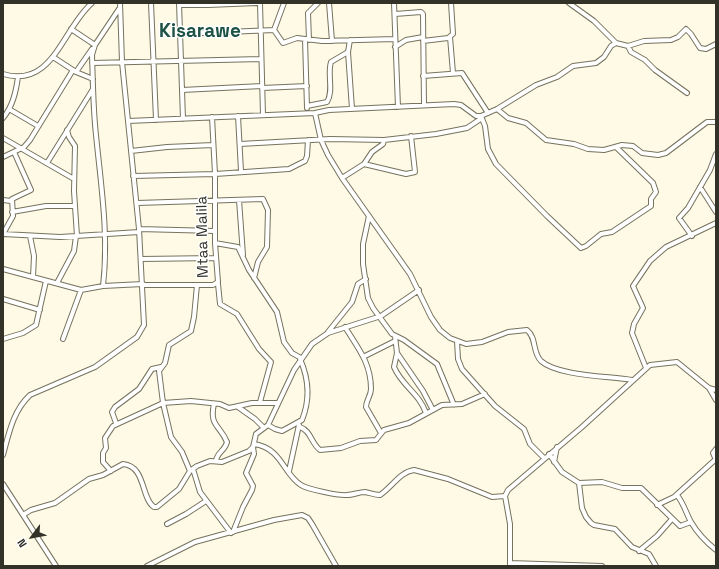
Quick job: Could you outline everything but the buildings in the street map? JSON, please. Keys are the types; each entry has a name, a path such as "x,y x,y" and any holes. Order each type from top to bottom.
{"street":[{"path":"3,74 18,77 36,73 53,57 78,18 92,3"},
{"path":"3,455 15,415 24,400 30,395 95,367 141,332 144,325 143,284 137,204 122,62 119,9 120,3"},
{"path":"151,3 152,60 156,120"},
{"path":"183,119 179,4 208,6 258,3 261,31 263,115"},
{"path":"274,30 284,3"},
{"path":"308,112 308,13 318,3"},
{"path":"329,3 332,41"},
{"path":"394,3 398,107"},
{"path":"451,3 452,34 450,37 454,73"},
{"path":"569,3 594,21 616,43 628,46 644,41 671,40 678,37 686,29 700,48 706,49 716,44"},
{"path":"3,157 21,149 30,140 74,71 94,46 119,9"},
{"path":"395,14 422,12 424,105"},
{"path":"71,29 94,46"},
{"path":"180,34 274,30"},
{"path":"274,30 283,43 292,39 332,41 395,39"},
{"path":"395,47 406,40 450,37"},
{"path":"350,40 348,52 352,109"},
{"path":"240,144 308,140 384,140 436,134 467,128 481,117 536,85 557,77 573,66 596,64 604,57 611,46 616,43"},
{"path":"94,46 92,63 93,88 96,134 102,183 106,249 103,286"},
{"path":"628,46 631,52 645,60 655,70 687,93"},
{"path":"307,106 327,102 329,96 331,62 348,52"},
{"path":"53,57 74,71 93,79"},
{"path":"92,63 152,60 261,58"},
{"path":"423,76 462,73 488,113"},
{"path":"3,118 9,109 15,94 18,77"},
{"path":"182,90 262,86 307,86"},
{"path":"47,163 93,88"},
{"path":"128,121 308,112 315,113 352,109 454,104 476,116 481,117"},
{"path":"9,109 38,126"},
{"path":"497,109 508,118 526,123 546,140 574,144 593,150 633,146 642,153 662,154 707,122 716,122"},
{"path":"315,113 321,140 342,178 410,274 436,325 457,341 466,344 474,344 508,332 527,330 533,337 536,354 539,360 554,369 632,380"},
{"path":"238,116 241,171"},
{"name":"Mtaa Malila","path":"81,290 103,286 143,284 218,284 219,278 214,231 215,174 212,117"},
{"path":"481,117 488,149 496,164 575,244 581,248 586,246 601,234 612,232 631,218 649,209 651,206 651,199 656,192 653,183 616,147"},
{"path":"57,283 74,251 76,236 74,146 67,130"},
{"path":"364,164 406,174 415,172 411,136"},
{"path":"3,138 74,178"},
{"path":"133,176 215,174 241,171 277,171 302,164 307,156 308,140"},
{"path":"342,178 364,164 372,152 383,144 384,140"},
{"path":"132,151 213,144"},
{"path":"11,201 16,196 31,190 14,152"},
{"path":"692,236 679,218 688,208 712,167 716,154"},
{"path":"700,187 716,212"},
{"path":"137,204 264,199 268,210 267,247 258,262 254,278"},
{"path":"3,200 11,201"},
{"path":"239,200 243,257"},
{"path":"11,201 12,216 3,234 30,236 76,236 104,235 139,231 214,231"},
{"path":"12,212 46,206 75,206"},
{"path":"369,216 363,244 368,298 373,308 381,316 395,338 398,353 423,391 433,410"},
{"path":"646,368 632,333 634,324 643,308 634,289 634,283 650,262 666,247 716,224"},
{"path":"30,236 34,256 33,277"},
{"path":"215,243 236,246 254,278 277,312 284,342 292,353 301,359 307,380 307,402 302,420 299,424 289,471"},
{"path":"141,259 216,258"},
{"path":"3,269 81,290 63,339"},
{"path":"328,333 352,302 358,284 366,279"},
{"path":"3,339 32,329 38,322 46,281"},
{"path":"218,284 220,304 237,314 259,349 271,362 260,402"},
{"path":"197,285 191,331 169,344 165,363 159,371 163,403 171,437 182,452 192,470 197,485 206,500 232,533"},
{"path":"232,533 242,507 253,486 246,473 254,454 253,445 256,434 266,426 301,359 312,344 328,333 381,316 419,290"},
{"path":"3,300 40,310"},
{"path":"345,327 365,356 370,374 371,388 366,407 381,433"},
{"path":"365,356 395,338"},
{"path":"395,338 410,344 437,364 454,405"},
{"path":"457,341 458,359 462,369 499,410 524,429 530,444 544,458"},
{"path":"398,353 394,362 395,370 405,385 420,399 426,414"},
{"path":"602,566 510,565 510,524 506,496 512,486 582,427 650,365 677,362 709,388 716,400"},
{"path":"116,424 112,412 114,407 139,389 141,383 152,369 161,367"},
{"path":"709,388 716,390"},
{"path":"299,424 307,431 316,447 322,451 341,448 360,441 376,440 384,430 408,422 442,405 454,405 470,402 485,394"},
{"path":"111,471 103,462 106,448 105,440 111,428 116,424 163,403 191,401 214,404 229,408 260,402 278,403"},
{"path":"214,404 212,411 213,423 227,442 226,446 216,456 216,462"},
{"path":"238,407 266,426 275,430 282,431 299,424"},
{"path":"253,445 264,446 272,452 284,463 293,478 301,485 310,489 345,495 365,492 380,495 402,475 408,471 414,470 448,479 492,497 506,496"},
{"path":"23,515 31,510 56,503 86,481 111,471 123,464 131,466 144,485 150,504 154,507 161,504 179,489 192,470 206,462 222,462 242,456 253,445"},
{"path":"554,462 557,448"},
{"path":"657,505 677,495 716,460 713,453 716,449"},
{"path":"549,454 562,472 579,483 602,482 622,488 641,488 672,520 680,526 691,522"},
{"path":"579,483 582,508 586,517 591,523 594,525 615,529 632,547 648,554 656,566"},
{"path":"3,484 56,566"},
{"path":"677,495 685,506 691,522 703,540 716,550"},
{"path":"168,524 206,500"},
{"path":"147,566 195,542 290,516 305,516 336,566"},
{"path":"639,551 656,537 672,520"}],"district":[{"name":"Kisarawe","path":"200,32"}]}
